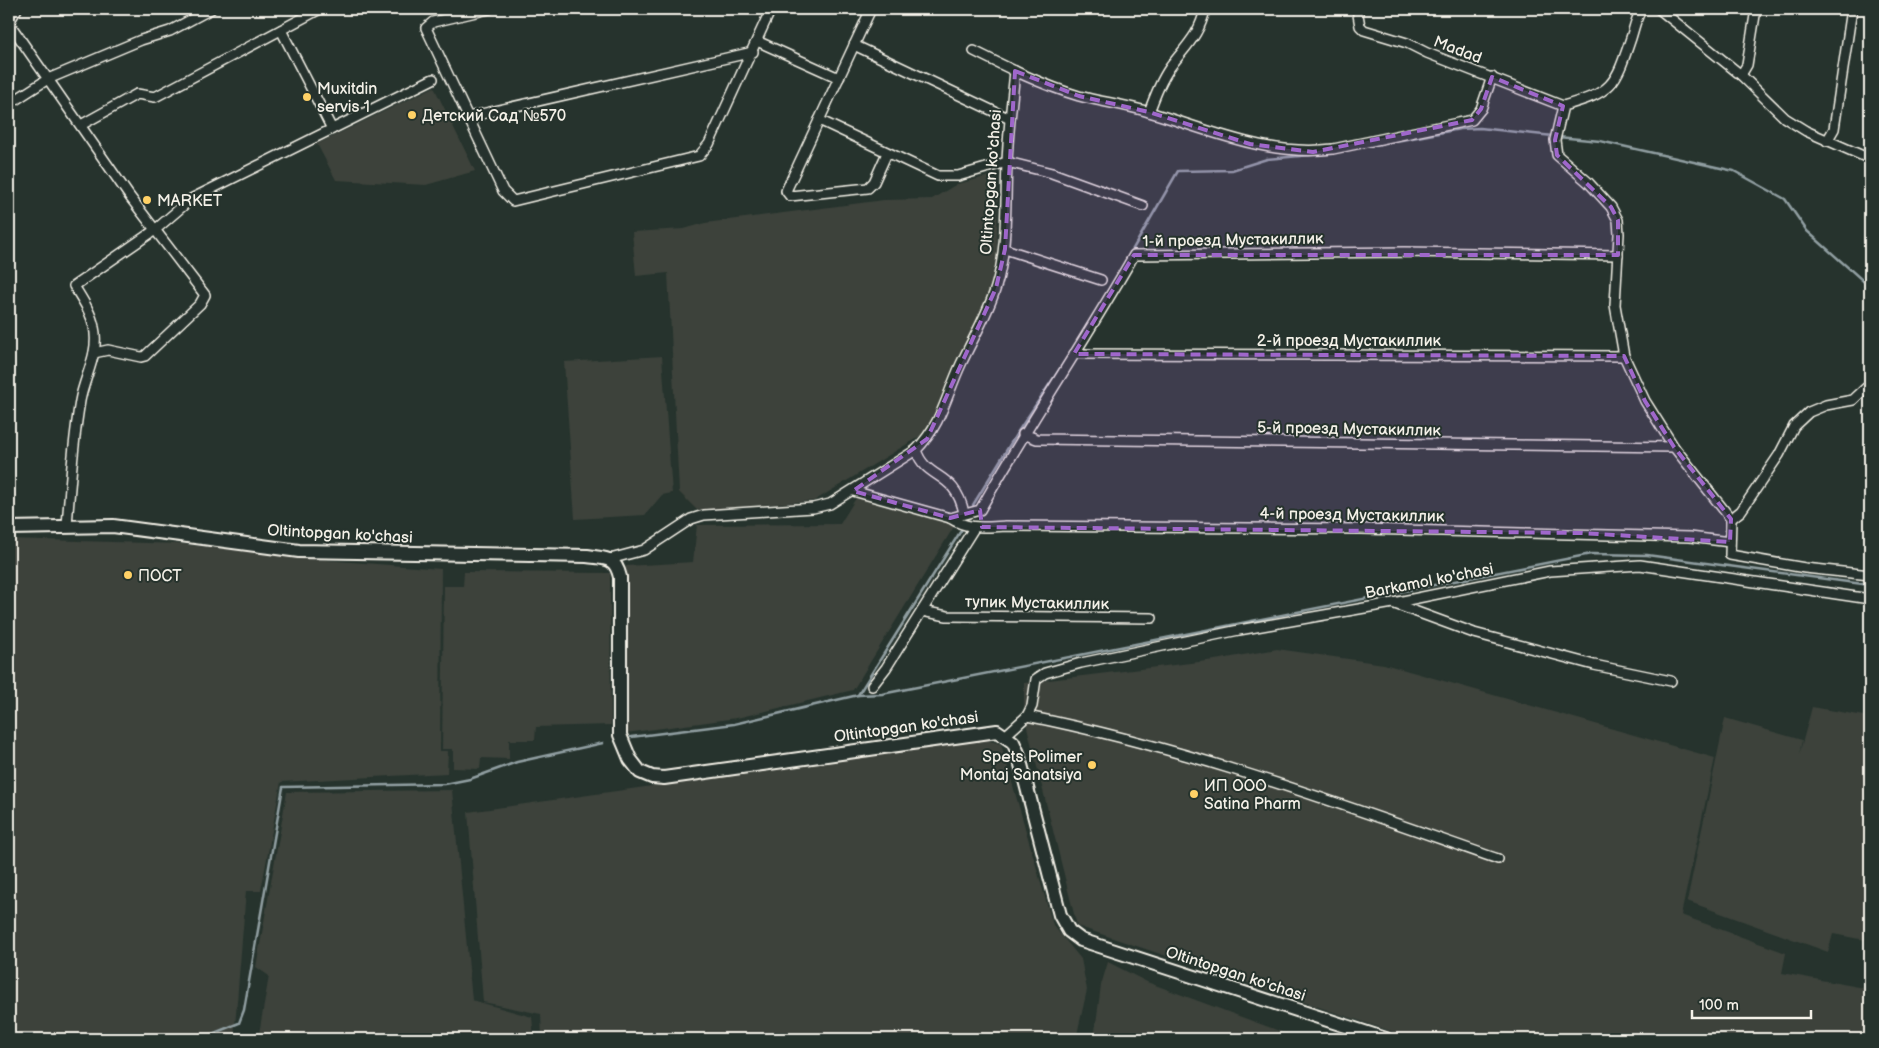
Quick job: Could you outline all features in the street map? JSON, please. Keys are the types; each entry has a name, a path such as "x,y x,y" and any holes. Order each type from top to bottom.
{"street":[{"path":"17,9 9,22 130,197 202,290 205,298 145,356 141,357 108,350 94,354"},
{"path":"9,104 48,79 141,40 170,31 210,9"},
{"path":"81,125 137,94 155,97 320,9"},
{"path":"489,9 433,22 426,28 503,191 507,198 513,201 699,156 709,144 753,52 771,9"},
{"path":"871,9 786,191 790,196 868,188 874,182 887,153"},
{"path":"1149,112 1166,74 1197,34 1205,9"},
{"name":"Madad","path":"1357,9 1360,26 1364,30 1407,43 1427,54 1492,77 1562,106"},
{"path":"1642,9 1620,72 1612,84 1589,99 1562,106 1556,137 1557,155 1588,182 1611,207 1618,220 1615,305 1624,356 1645,402 1674,447 1731,519 1730,555 1804,568 1870,575"},
{"path":"1659,9 1741,75 1784,118 1806,132 1870,158"},
{"path":"1741,75 1746,65 1756,9"},
{"path":"1827,141 1834,128 1852,9"},
{"path":"281,30 332,129"},
{"path":"757,41 839,78"},
{"path":"854,44 1010,119"},
{"path":"974,51 1015,71 1079,96 1149,112 1250,144 1288,151 1313,152 1472,120 1481,110 1492,77"},
{"path":"468,117 753,52"},
{"name":"Oltintopgan ko'chasi","path":"9,528 113,526 299,551 587,556 610,559 644,550 691,519 704,515 813,508 830,504 916,450 937,425 961,364 978,332 996,288 1005,249 1007,162 1015,71"},
{"path":"67,526 80,400 94,354 94,328 90,313 74,286 155,230 191,199 433,78"},
{"path":"819,120 938,176 947,177 1007,162 1052,173 1143,206"},
{"path":"1005,249 1101,280"},
{"name":"1-й проезд Мустакиллик","path":"980,510 1023,434 1094,326 1134,254 1404,252 1618,254"},
{"name":"2-й проезд Мустакиллик","path":"1074,354 1624,356"},
{"path":"1731,519 1741,511 1780,455 1794,426 1809,412 1826,405 1853,400 1870,384"},
{"name":"5-й проезд Мустакиллик","path":"1023,434 1037,439 1674,447"},
{"path":"916,450 923,465 952,484 959,494 964,513"},
{"path":"853,491 950,518 961,525 978,528"},
{"path":"872,686 886,668 978,528 980,510 950,518"},
{"name":"4-й проезд Мустакиллик","path":"978,528 1361,529 1690,537 1730,542"},
{"name":"Oltintopgan ko'chasi","path":"610,559 616,564 620,577 620,735 630,759 640,772 664,778 991,730 1006,735 1018,753 1060,915 1070,930 1081,940 1386,1039"},
{"name":"Barkamol ko'chasi","path":"1027,716 1032,706 1036,679 1045,673 1081,663 1239,630 1393,603 1550,571 1640,565 1870,599"},
{"path":"1393,603 1474,633 1594,665 1671,681"},
{"name":"тупик Мустакиллик","path":"922,611 947,616 1152,618"},
{"path":"1006,735 1027,716 1096,730 1278,783 1498,859"}],"highlighted area":[{"path":"1015,71 1079,96 1149,112 1250,144 1313,152 1472,120 1481,109 1492,77 1563,106 1555,140 1557,155 1611,207 1618,220 1618,255 1134,255 1074,354 1624,356 1645,401 1674,447 1731,519 1730,542 1582,533 982,527 980,510 950,518 853,491 927,439 996,288 1005,249"}],"shaded area":[{"name":"Детский Сад №570","path":"434,87 475,171 426,185 336,180 317,144"},
{"path":"998,174 997,256 987,301 925,433 814,501 697,510 679,492 668,273 636,276 632,232 684,229 705,223 884,200 932,199 957,184"},
{"path":"662,356 672,493 662,495 645,515 575,519 564,362"},
{"path":"856,498 955,525 853,690 737,718 626,733 626,566 693,562 697,525 840,524"},
{"path":"9,539 182,544 313,559 441,569 440,751 448,751 447,773 281,782 261,891 246,891 234,1039 18,1039 18,1031 9,1031"},
{"path":"464,572 610,573 611,725 536,727 535,740 509,740 509,759 481,758 480,769 453,768 453,749 442,749 444,586 463,586"},
{"path":"1277,649 1384,664 1715,758 1681,915 1786,953 1782,973 1870,989 1870,1039 1414,1039 1077,926 1024,715 1024,683 1215,660"},
{"path":"1812,707 1870,717 1870,941 1833,934 1828,952 1687,901 1725,718 1802,740 1799,755"},
{"path":"984,739 1001,744 1053,925 1081,959 1087,990 1076,1039 542,1039 541,1014 483,1002 468,812"},
{"path":"452,790 472,1000 532,1017 534,1039 258,1039 269,976 256,967 287,792"},
{"path":"1108,962 1147,982 1301,1039 1094,1039 1101,985"}],"waterway":[{"path":"1375,145 1460,129 1480,128 1553,136"},
{"path":"1558,137 1600,141 1734,171 1785,199 1807,231 1870,287"},
{"path":"1130,254 1178,171 1232,170 1267,159 1333,153"},
{"path":"973,505 1017,433 1069,355"},
{"path":"858,695 962,529"},
{"path":"631,737 734,724 858,695 882,694 1591,554 1647,555 1870,585"},
{"path":"9,1036 212,1034 239,1023 244,1010 283,787 445,784 470,779 517,762 603,743"}],"place":[{"name":"Muxitdin servis 1","path":"307,97"},
{"name":"Детский Сад №570","path":"412,115"},
{"name":"MARKET","path":"147,200"},
{"name":"ПОСТ","path":"128,575"},
{"name":"Spets Polimer Montaj Sanatsiya","path":"1092,765"},
{"name":"ИП ООО Satina Pharm","path":"1194,794"}]}
